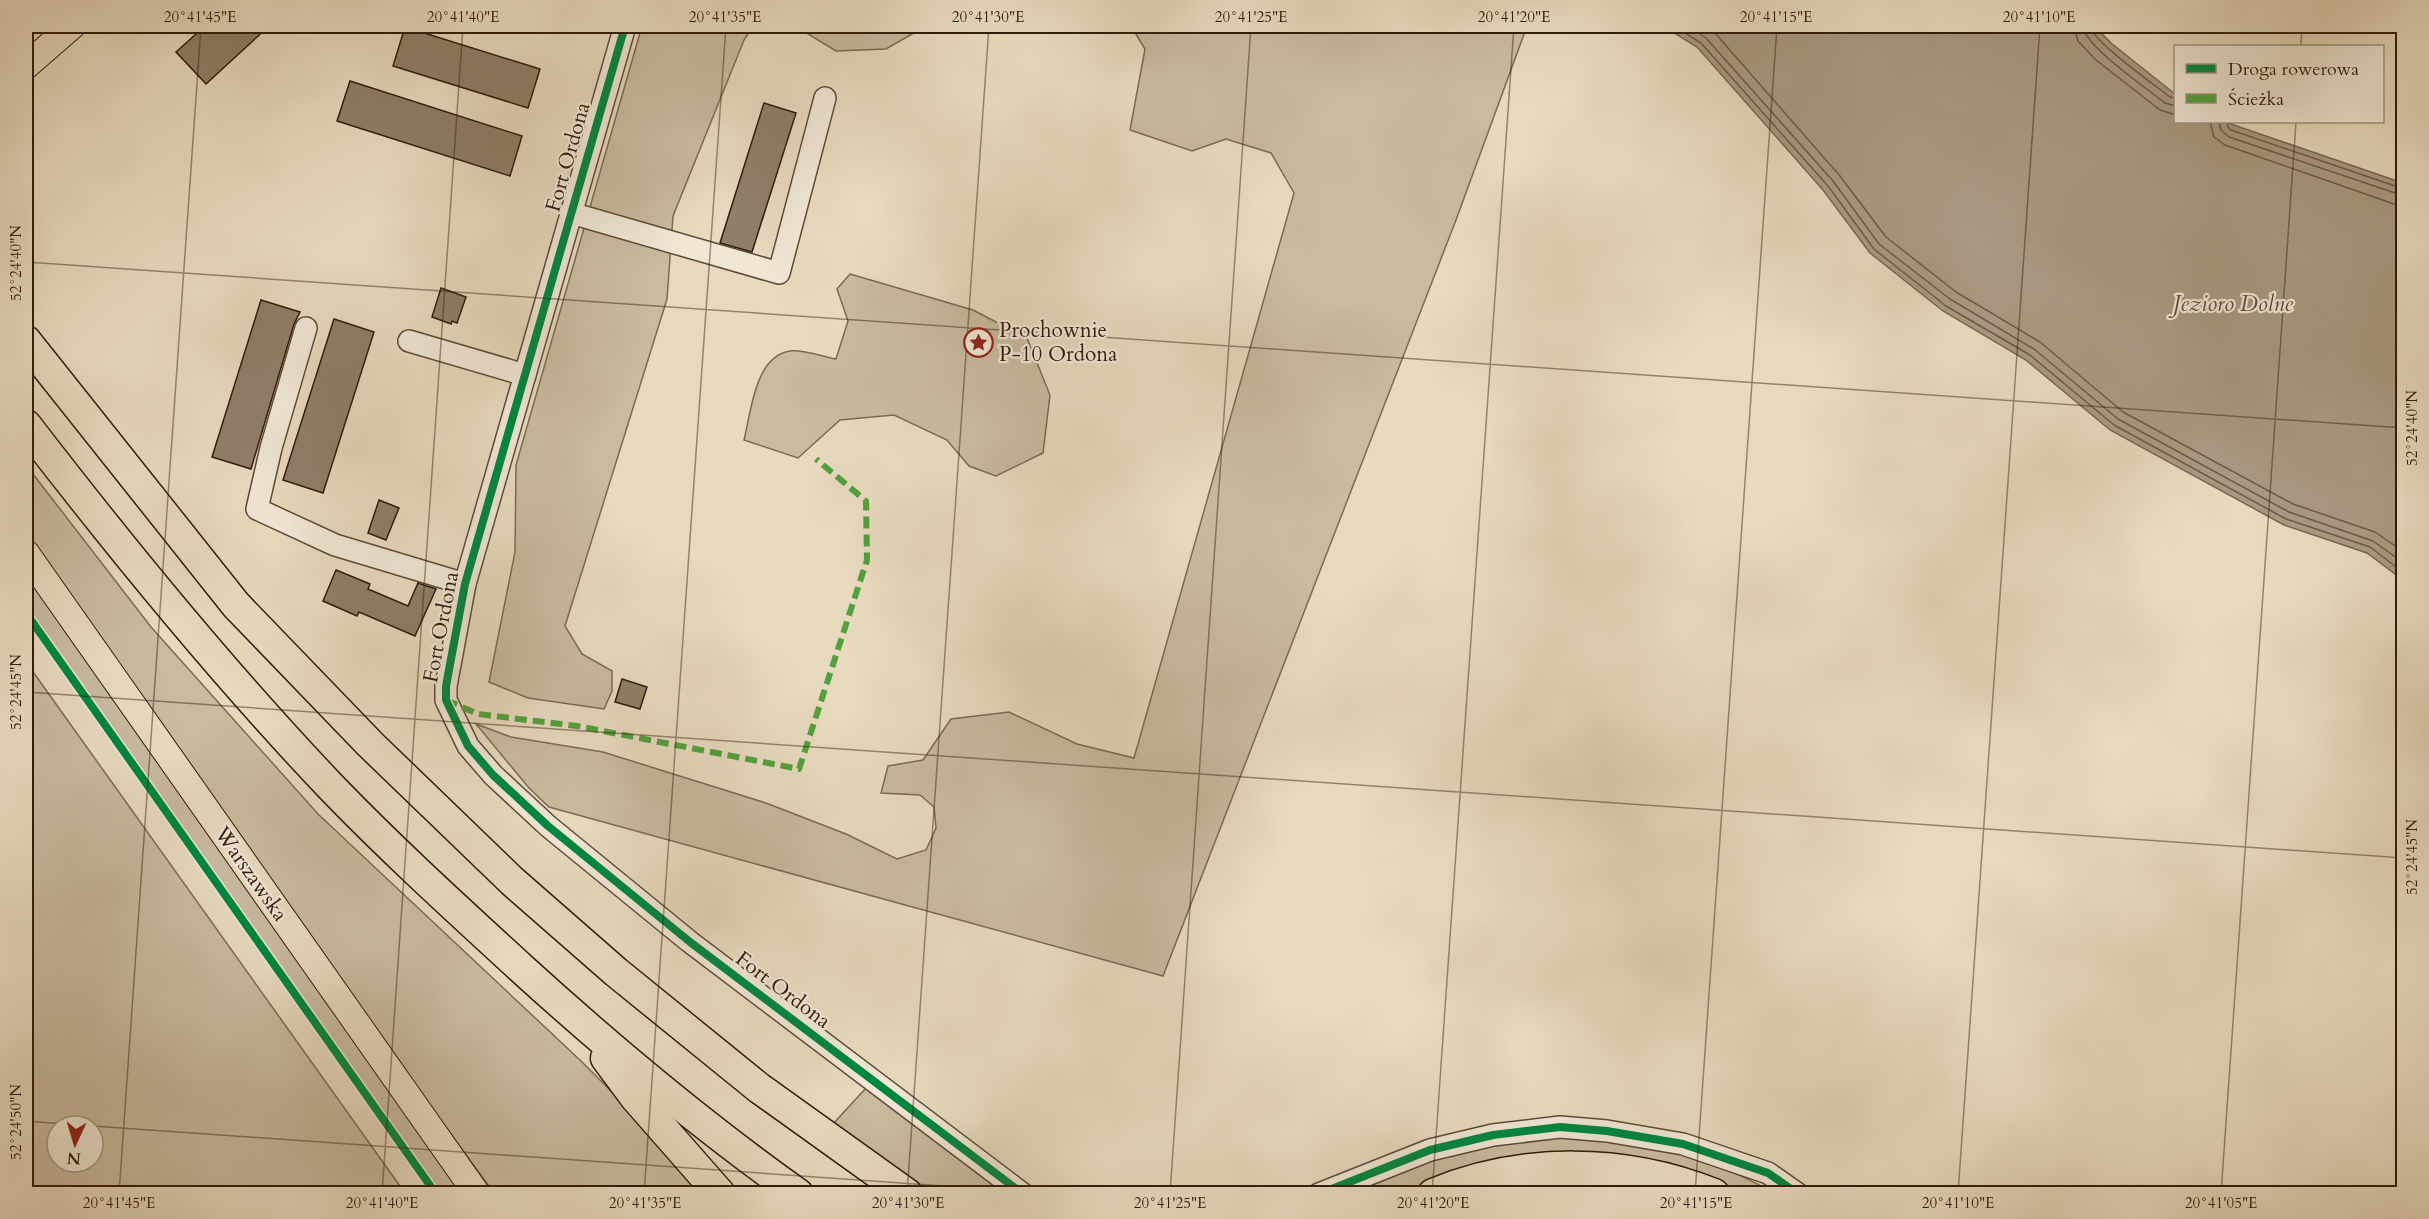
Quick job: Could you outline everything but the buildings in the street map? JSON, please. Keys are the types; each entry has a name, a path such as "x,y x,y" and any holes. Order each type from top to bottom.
{"highway":[{"path":"26,341 236,605 370,744 512,881 616,972 759,1088 908,1194"},
{"path":"26,425 111,535 249,697 335,791 447,901 578,1019 708,1126 798,1194"},
{"path":"578,1019 635,1096 720,1194"},
{"path":"1433,1194 1458,1183 1520,1170 1575,1165 1639,1171 1692,1184 1714,1194"},
{"path":"1511,1194 1554,1188 1601,1189 1634,1194"}],"main road":[{"path":"26,66 72,26"},
{"name":"Warszawska","path":"26,553 477,1194"}],"street":[{"name":"Fort Ordona","path":"625,26 465,585 446,686 446,700 468,746 493,775 548,826 690,942 1023,1194"},
{"path":"571,213 779,273 825,98"},
{"path":"306,328 271,448 257,509 335,545 465,585"},
{"path":"409,341 525,375"},
{"path":"1319,1194 1430,1150 1493,1135 1560,1127 1607,1131 1683,1144 1768,1173 1798,1194"}],"shaded area":[{"path":"642,26 753,26 744,40 673,216 667,299 565,626 582,654 612,671 612,691 604,709 528,698 489,682 515,552 516,465"},
{"path":"795,26 926,26 886,49 836,51"},
{"path":"1131,26 1527,26 1456,220 1163,976 549,807 529,788 476,724 511,737 603,752 766,803 846,834 897,859 926,850 936,828 934,807 920,795 881,793 888,766 923,760 951,719 1009,712 1077,744 1134,758 1294,193 1271,153 1226,139 1192,151 1130,130 1145,49"},
{"path":"850,274 973,310 1027,338 1050,395 1043,453 996,476 969,466 947,440 894,415 840,420 798,458 744,440 756,387 769,363 778,355 795,351 836,359 848,321 837,289"},
{"path":"26,465 151,627 318,814 581,1061 657,1137 707,1193 494,1193 273,891 26,534"},
{"path":"26,573 468,1193 440,1193 26,608"},
{"path":"26,662 405,1193 26,1193"},
{"path":"866,1088 1011,1193 931,1193 833,1124"},
{"path":"1556,1135 1615,1141 1669,1151 1721,1167 1774,1193 1742,1193 1697,1175 1422,1189 1412,1193 1339,1194 1465,1147"}],"water":[{"name":"Jezioro Dolne","path":"1663,26 2094,26 2111,43 2174,93 2174,123 2228,123 2403,183 2403,580 2367,553 2284,525 2110,430 2026,360 1943,311 1870,253 1823,190 1697,47"}],"marked path":[{"path":"446,700 478,714 577,726 799,769 867,560 866,501 816,459"}],"cycle path":[{"path":"625,26 465,584 446,686 446,700 468,746 493,775 548,826 690,942 1023,1194"},
{"path":"26,613 436,1194"},
{"path":"1319,1194 1430,1150 1493,1135 1560,1127 1607,1131 1683,1144 1768,1173 1798,1194"}],"place":[{"name":"Prochownie P-10 Ordona","path":"978,342"}]}
